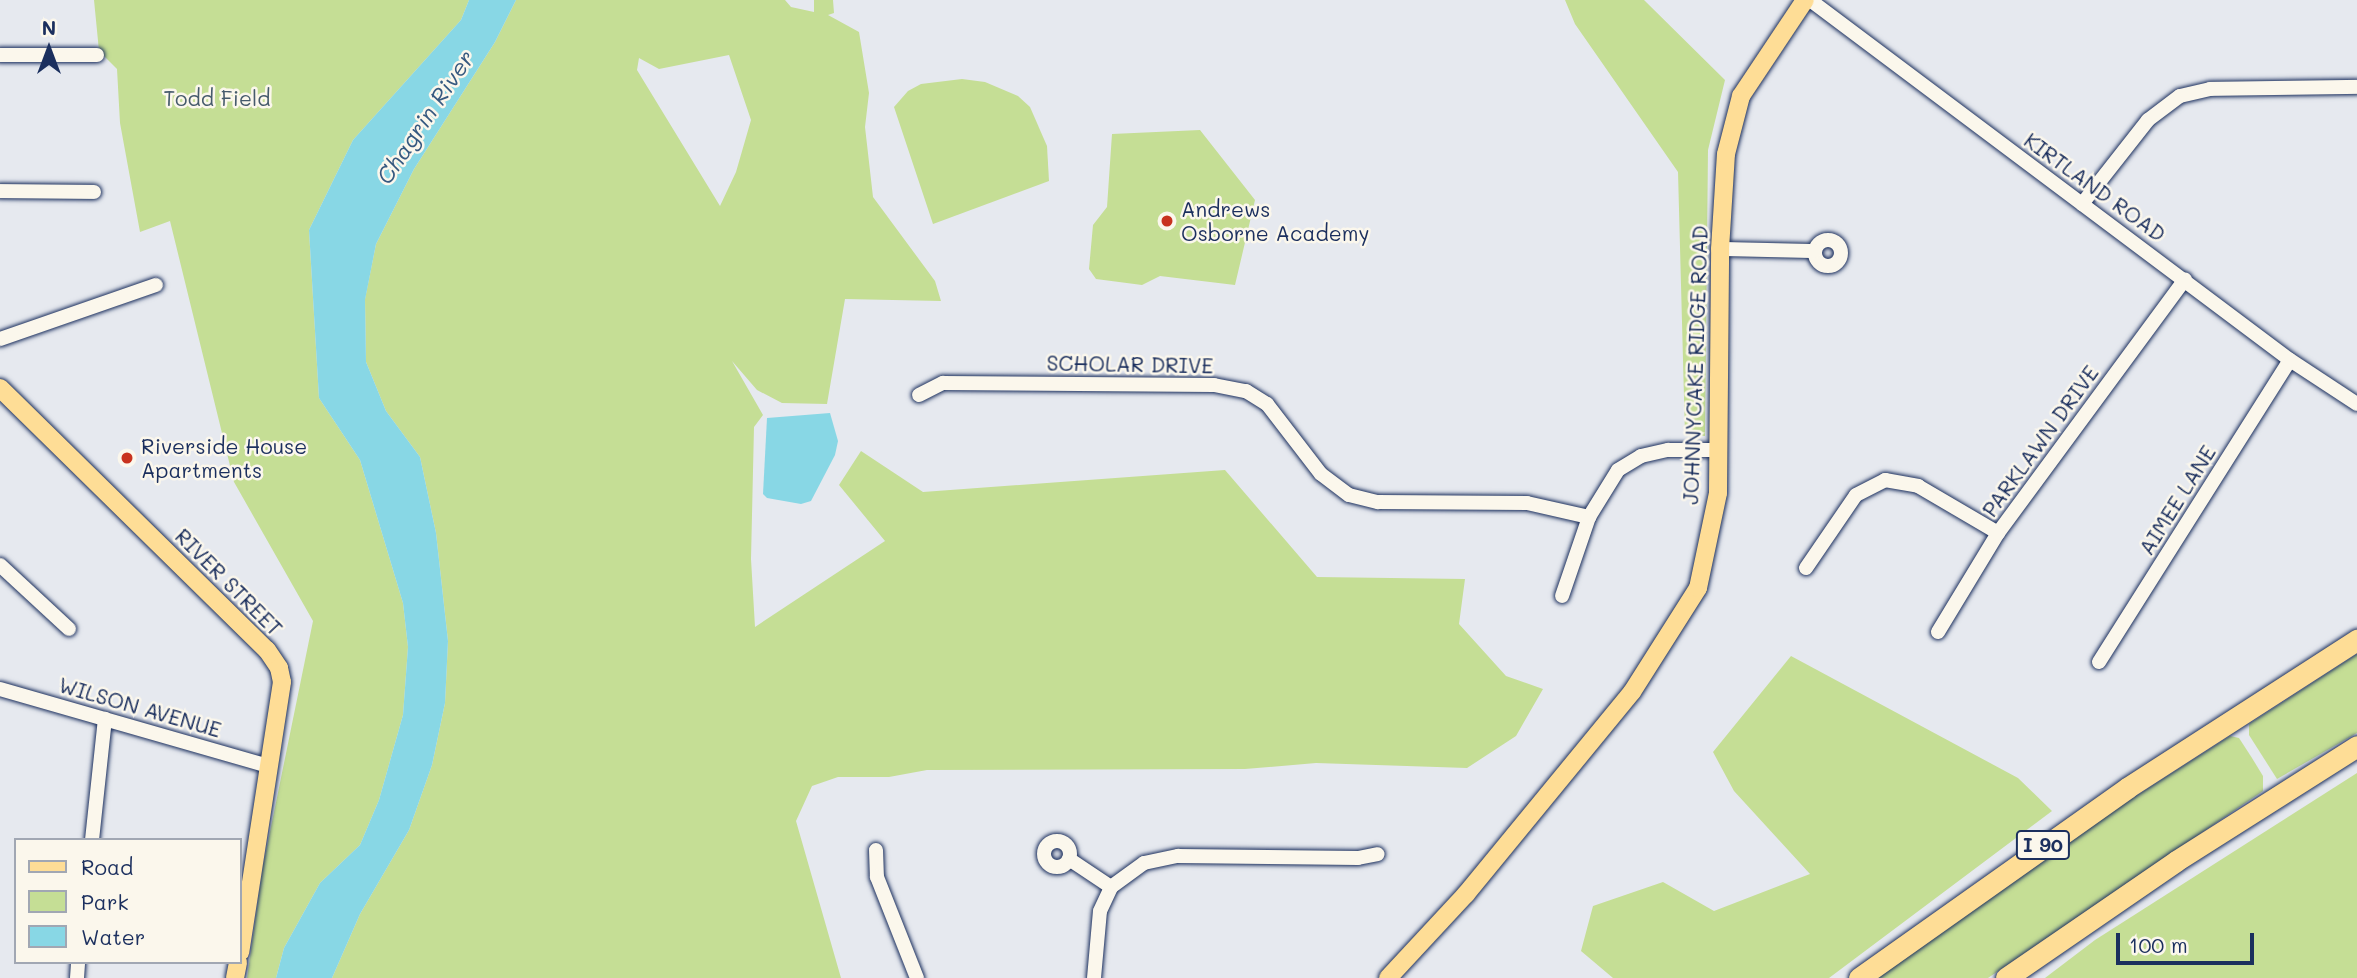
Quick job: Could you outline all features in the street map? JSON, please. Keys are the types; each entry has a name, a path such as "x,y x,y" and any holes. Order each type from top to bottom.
{"highway":[{"name":"I 90","path":"1859,978 2127,788 2357,640"},
{"path":"2006,978 2176,861 2357,746"}],"main road":[{"name":"JOHNNYCAKE RIDGE ROAD","path":"1388,978 1466,894 1632,692 1698,587 1718,493 1720,249 1726,155 1741,96 1807,0"},
{"name":"RIVER STREET","path":"0,388 267,650 279,668 282,682 242,939"}],"street":[{"name":"KIRTLAND ROAD","path":"1807,0 2185,279 2290,360 2355,397"},
{"path":"0,55 97,55"},
{"path":"2082,204 2148,120 2180,96 2210,89 2357,87"},
{"path":"0,191 94,192"},
{"path":"1720,249 1815,251"},
{"name":"PARKLAWN DRIVE","path":"1938,632 1998,533 2185,279"},
{"path":"0,339 156,285"},
{"name":"AIMEE LANE","path":"2099,662 2290,360"},
{"name":"SCHOLAR DRIVE","path":"919,395 943,383 1213,385 1246,391 1267,404 1321,474 1349,495 1378,502 1527,503 1589,517"},
{"path":"1562,596 1589,517 1618,470 1641,456 1668,450 1718,450"},
{"path":"1806,568 1856,495 1885,480 1918,486 1998,533"},
{"path":"0,565 69,629"},
{"name":"WILSON AVENUE","path":"0,689 269,766"},
{"path":"92,838 105,719"},
{"path":"876,850 877,877 917,978"},
{"path":"1094,978 1094,936 1111,887 1144,863 1167,858 1359,858 1378,854"},
{"path":"1069,859 1111,887"}],"green space":[{"name":"Todd Field","path":"94,0 469,0 461,20 353,140 309,230 319,398 360,460 403,603 408,647 403,715 379,800 360,845 320,883 284,948 276,978 247,978 263,866 313,621 234,482 170,221 140,232 120,123 117,69 99,51"},
{"path":"516,0 785,0 791,7 814,12 814,0 833,0 834,13 828,15 859,32 869,93 865,127 873,197 935,281 941,301 845,299 827,404 782,403 757,390 732,361 763,415 754,427 751,559 755,627 885,541 839,485 861,451 923,492 1225,470 1317,577 1465,579 1459,624 1506,676 1543,689 1516,736 1467,768 1316,763 1245,769 927,770 889,777 838,777 812,786 796,821 841,978 332,978 360,914 409,830 432,765 445,703 448,641 436,533 420,457 386,411 366,362 365,299 376,244 414,169 495,42","holes":["729,55 751,120 736,172 720,206 637,70 639,58 659,69"]},
{"path":"1565,0 1644,0 1725,80 1708,150 1705,436 1685,435 1678,172 1575,24"},
{"path":"962,79 985,82 1018,96 1030,107 1047,146 1049,181 933,224 894,107 908,91 921,84"},
{"path":"1200,130 1255,200 1235,285 1160,276 1142,285 1096,279 1089,269 1093,225 1107,207 1112,134"},
{"path":"2357,654 2357,733 2277,779 2249,735 2249,724"},
{"path":"1791,656 2018,778 2052,811 1829,978 1613,978 1581,951 1593,906 1663,882 1714,911 1810,874 1734,791 1713,752"},
{"path":"2230,736 2239,738 2263,776 2263,791 1988,978 1878,978 2083,830"},
{"path":"2357,773 2357,978 2045,978 2095,940"}],"water":[{"name":"Chagrin River","path":"469,0 516,0 495,42 414,169 376,244 365,300 366,362 386,411 420,457 436,533 448,641 445,703 432,765 409,830 360,914 332,978 276,978 284,948 320,883 360,845 379,800 403,715 408,647 403,603 360,460 319,398 309,230 353,140 461,20"},
{"path":"830,413 838,441 835,455 811,501 801,504 767,498 763,494 767,418"}],"place":[{"name":"Andrews Osborne Academy","path":"1167,221"},
{"name":"Riverside House Apartments","path":"127,458"}]}
